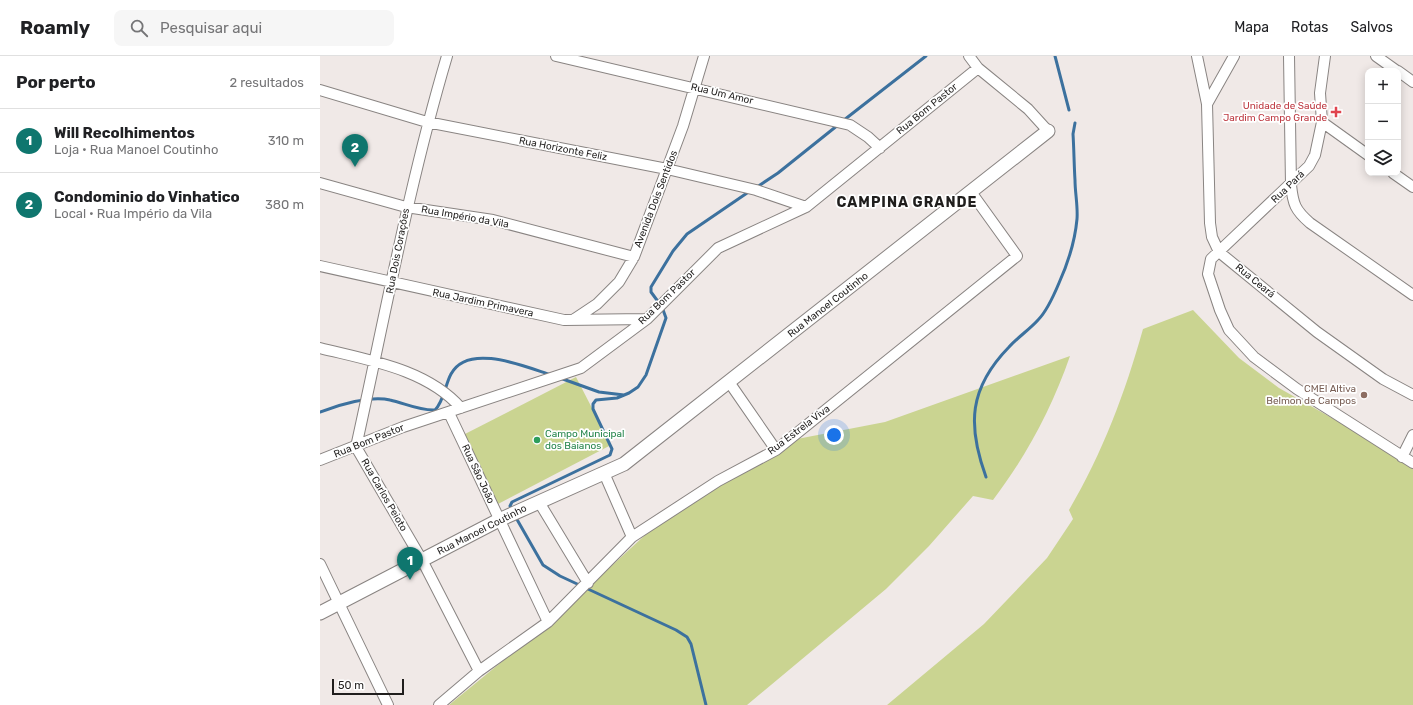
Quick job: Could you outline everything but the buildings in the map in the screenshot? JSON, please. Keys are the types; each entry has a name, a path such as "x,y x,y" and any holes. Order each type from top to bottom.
{"street":[{"name":"Rua Dois Corações","path":"356,447 392,283 406,207 427,122 447,56"},
{"name":"Rua Um Amor","path":"556,56 850,125 868,137 880,148"},
{"name":"Avenida Dois Sentidos","path":"573,320 597,304 619,282 634,257 667,169 704,56"},
{"path":"969,56 978,68 1028,110 1048,131"},
{"name":"Rua Ceará","path":"1197,56 1207,104 1210,223 1212,237 1219,252 1317,332 1383,379 1413,395"},
{"path":"1207,104 1234,56"},
{"path":"1289,56 1291,185 1293,202 1298,213 1413,295"},
{"name":"Rua Pará","path":"1325,56 1320,93 1322,122 1315,155 1309,166 1291,185 1211,259 1208,274 1213,294 1229,330 1254,357 1297,389 1413,464"},
{"path":"1376,56 1394,68"},
{"name":"Rua Bom Pastor","path":"320,460 356,447 403,427 582,368 648,319 718,248 806,207 978,68"},
{"path":"1401,73 1413,82"},
{"name":"Rua Horizonte Feliz","path":"320,90 427,122 667,169 756,190 806,207"},
{"path":"1322,122 1365,153"},
{"name":"Rua Manoel Coutinho","path":"320,613 499,520 624,464 1048,131"},
{"path":"1397,176 1413,187"},
{"name":"Rua Império da Vila","path":"320,183 406,207 492,220 634,257"},
{"name":"Rua Estrela Viva","path":"439,705 479,671 548,622 632,537 718,481 776,450 1017,256 971,192"},
{"name":"Rua Jardim Primavera","path":"320,266 564,320 648,319"},
{"path":"320,348 375,362 437,386 451,396 462,408"},
{"path":"729,382 776,450"},
{"name":"Rua São João","path":"449,413 548,622"},
{"path":"1402,457 1413,435"},
{"name":"Rua Carlos Peioto","path":"356,447 422,560 479,671"},
{"path":"604,473 632,537"},
{"path":"539,502 588,583"},
{"path":"320,564 388,705"}],"green space":[{"path":"1193,310 1239,358 1279,388 1413,464 1413,705 887,705 984,624 1047,558 1073,519 1069,510 1103,444 1112,422 1129,376 1143,329"},
{"path":"1070,356 1047,413 1038,431 1017,466 993,500 973,496 929,546 886,589 747,705 449,705 555,618 656,525 797,439 885,422"},
{"name":"Campo Municipal dos Baianos","path":"576,377 611,445 498,504 463,435"}],"waterway":[{"path":"844,120 926,56"},
{"path":"1055,56 1069,110"},
{"path":"986,477 976,441 974,424 975,408 979,392 986,377 996,362 1012,343 1038,320 1047,308 1053,298 1073,244 1077,214 1073,134 1075,123"},
{"path":"757,187 778,173 838,125"},
{"path":"513,511 510,506 512,502 610,455 612,449 593,409 593,404 596,400 617,398 629,393 638,387 646,375 666,318 662,307 651,292 651,287 673,251 687,234 750,191"},
{"path":"320,412 336,406 374,399 390,400 418,408 435,410 442,398 451,374 459,365 470,360 484,358 498,360 551,375"},
{"path":"560,378 599,392 624,395"},
{"path":"515,516 543,565 560,576 676,630 687,637 691,644 706,705"}],"place":[{"name":"Unidade de Saúde Jardim Campo Grande","path":"1336,112"},
{"name":"Condominio do Vinhatico","path":"355,167"},
{"name":"CMEI Altiva Belmon de Campos","path":"1364,395"},
{"name":"Campo Municipal dos Baianos","path":"537,440"},
{"name":"Will Recolhimentos","path":"410,580"}],"district":[{"name":"CAMPINA GRANDE","path":"907,202"}]}
